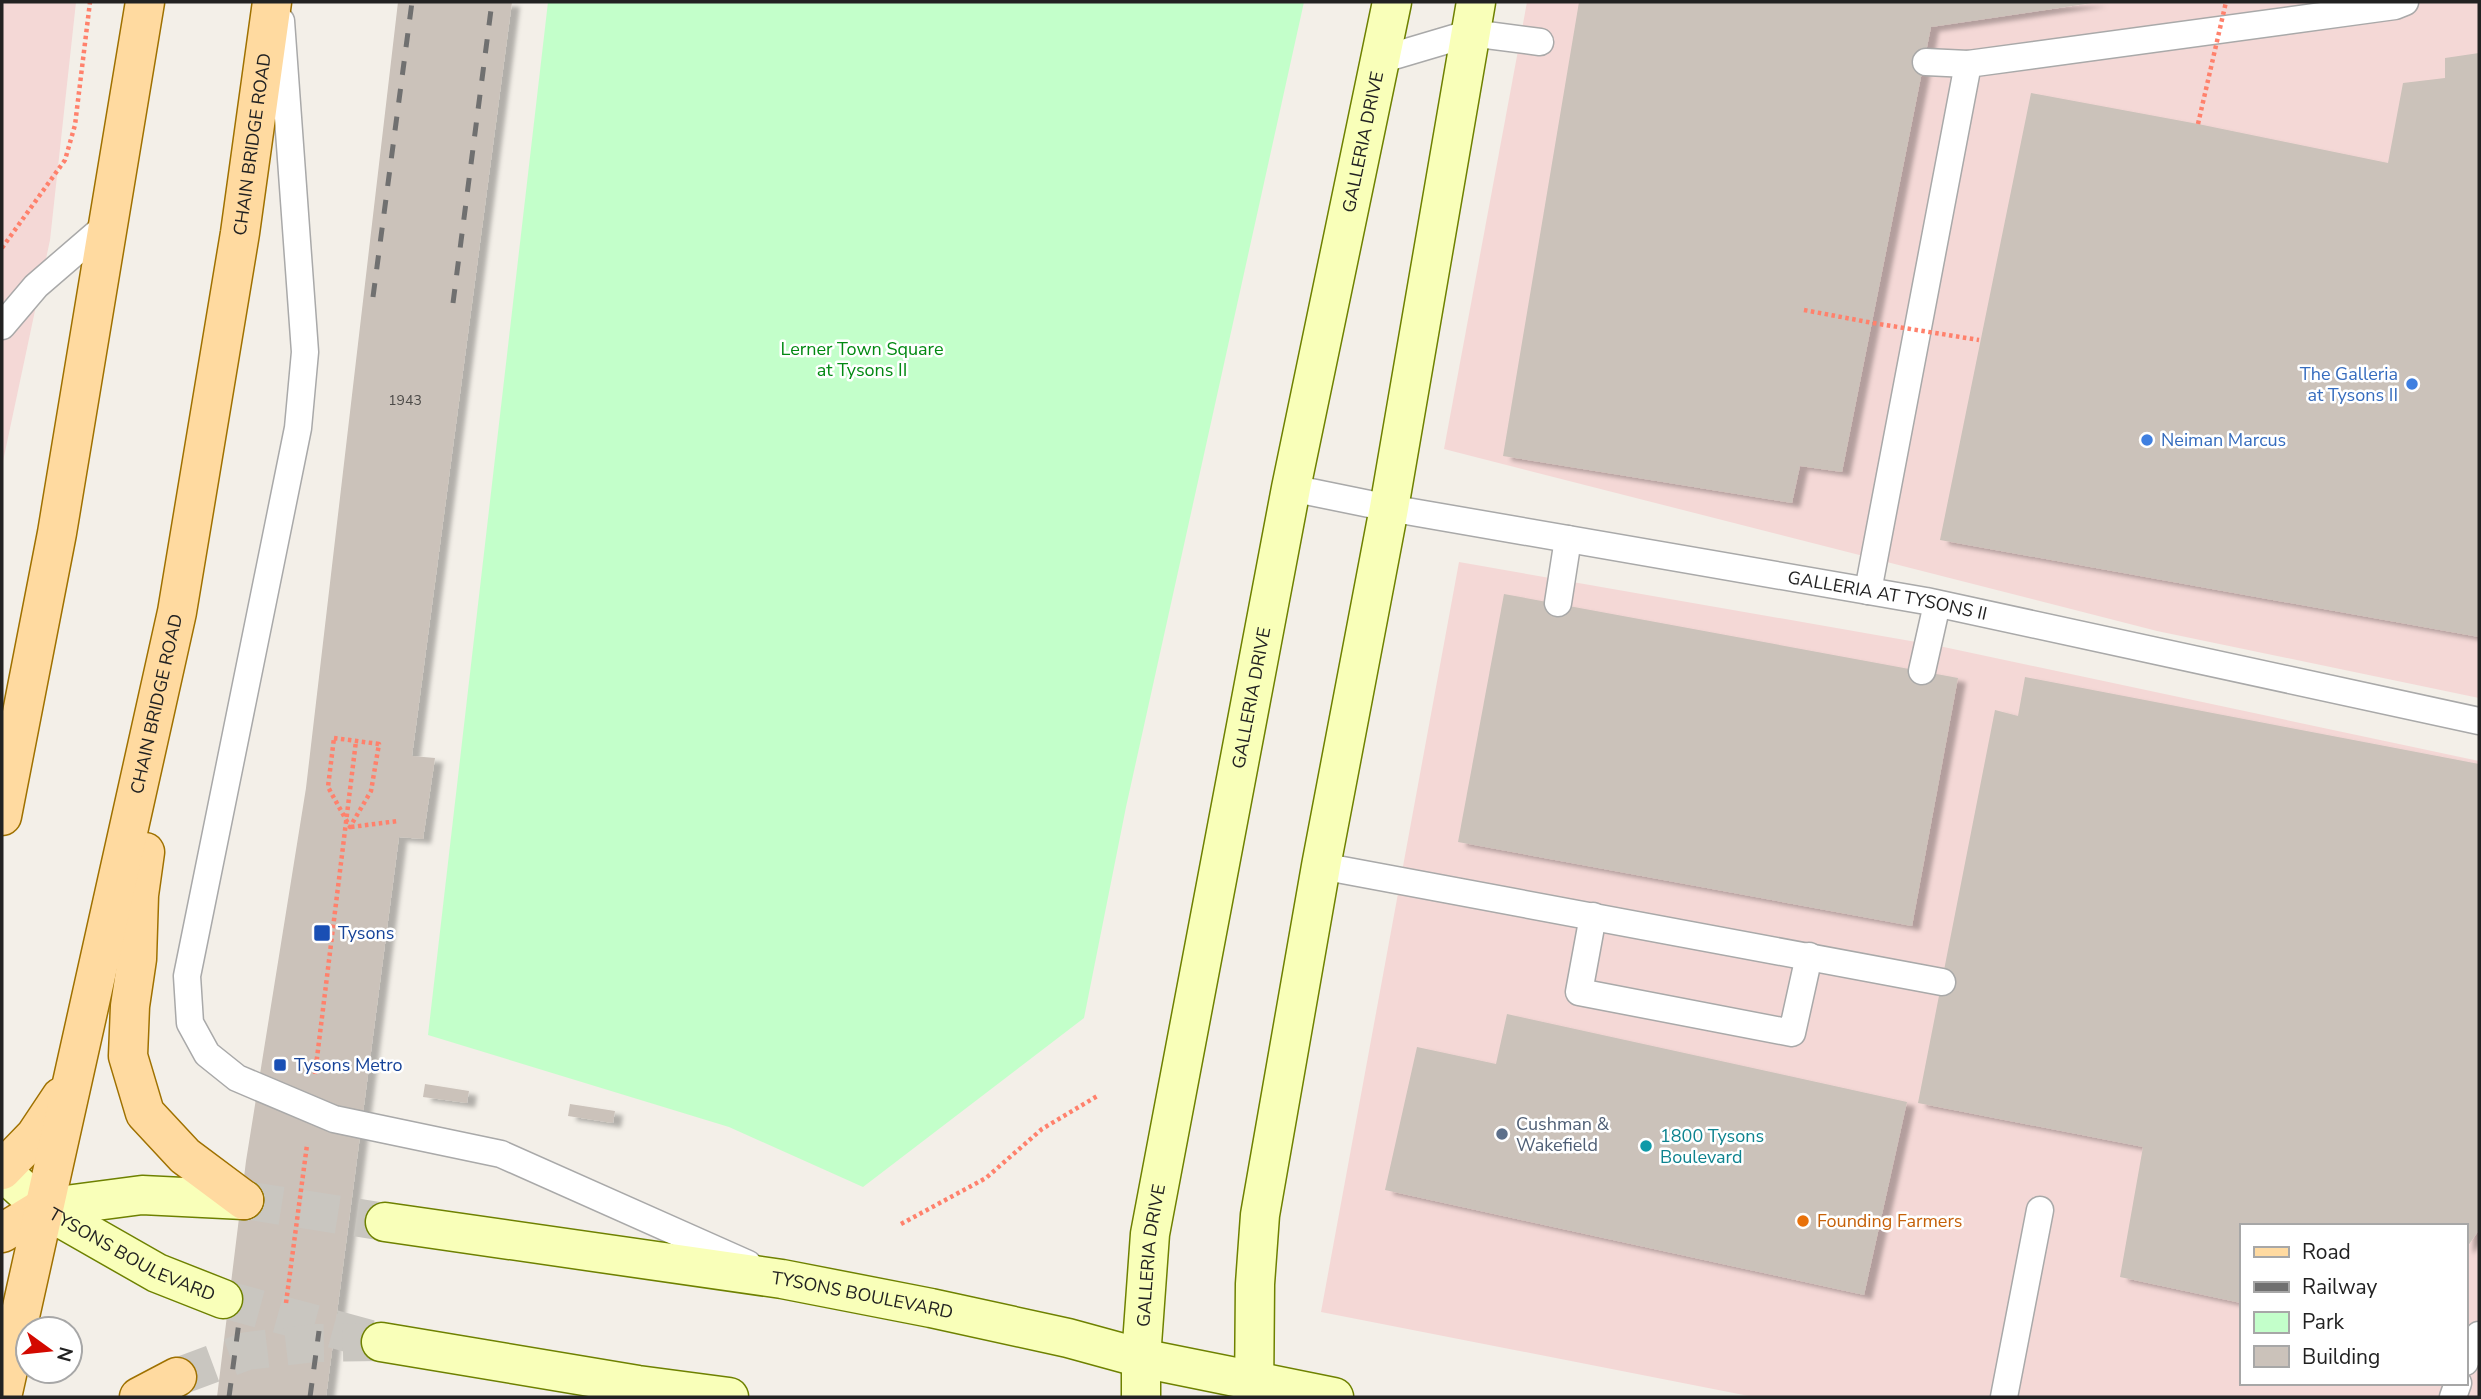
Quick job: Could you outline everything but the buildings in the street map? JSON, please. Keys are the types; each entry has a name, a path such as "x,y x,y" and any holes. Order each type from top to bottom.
{"main road":[{"path":"2,816 57,533 145,2"},
{"name":"CHAIN BRIDGE ROAD","path":"2,1397 177,612 240,233 272,2"},
{"path":"177,612 139,895 137,959 130,1006 128,1056 145,1113 185,1156 244,1200"},
{"path":"2,1171 35,1136 71,1084"},
{"path":"2,1233 43,1208"},
{"path":"139,1397 177,1377"}],"street":[{"name":"GALLERIA DRIVE","path":"1141,1397 1141,1358 1150,1234 1291,488 1392,2"},
{"path":"1253,1389 1255,1284 1260,1215 1321,866 1389,508 1474,17"},
{"name":"TYSONS BOULEVARD","path":"2,1171 43,1208 157,1273 223,1299"},
{"name":"TYSONS BOULEVARD","path":"43,1208 142,1195 244,1200"},
{"name":"TYSONS BOULEVARD","path":"385,1222 782,1279 1068,1338 1253,1389 1334,1397"},
{"path":"381,1342 638,1385 729,1397"}],"lane":[{"path":"280,2 305,352 298,428 187,976 190,1023 207,1054 237,1078 334,1119 501,1154 782,1279"},
{"path":"1926,62 1968,64 2395,6 2405,2"},
{"path":"1380,60 1474,17 1540,42"},
{"path":"1868,591 1968,64"},
{"path":"2,327 36,286 109,223"},
{"name":"GALLERIA AT TYSONS II","path":"1291,488 1389,508 1937,604 2479,721"},
{"path":"1558,603 1568,539"},
{"path":"1922,671 1937,604"},
{"path":"1321,866 1942,982"},
{"path":"1593,916 1579,992 1792,1033 1809,956"},
{"path":"2004,1397 2040,1210"},
{"path":"2467,1357 2479,1335"}],"path":[{"path":"2,248 65,160 75,125 90,2"},
{"path":"2198,124 2226,2"},
{"path":"1804,310 1979,340"},
{"path":"334,738 379,744 371,791 350,827 328,787 334,738"},
{"path":"315,1080 356,741"},
{"path":"350,827 398,821"},
{"path":"901,1224 969,1189 986,1178 1042,1129 1099,1096"},
{"path":"286,1303 308,1134"}],"shaded area":[{"path":"2,2 76,2 50,240 2,466"},
{"path":"1527,2 2479,2 2479,698 2157,631 1444,449"},
{"path":"1459,562 1939,646 2479,761 2479,1397 1754,1397 1321,1312"}],"green space":[{"name":"Lerner Town Square at Tysons II","path":"548,2 1304,2 1126,807 1084,1018 863,1187 729,1127 428,1035"}],"tunnel":[{"path":"244,1200 385,1222"},
{"path":"223,1299 381,1342"},
{"path":"177,1377 247,1351 316,1343 381,1342"}],"railway":[{"path":"373,297 412,2"},
{"path":"453,303 492,2"},
{"path":"229,1397 239,1322"},
{"path":"310,1397 319,1331"}],"place":[{"name":"The Galleria at Tysons II","path":"2412,384"},
{"name":"Neiman Marcus","path":"2147,440"},
{"name":"Tysons","path":"322,933"},
{"name":"Tysons Metro","path":"280,1065"},
{"name":"Cushman & Wakefield","path":"1502,1134"},
{"name":"1800 Tysons Boulevard","path":"1646,1146"},
{"name":"Founding Farmers","path":"1803,1221"}]}
